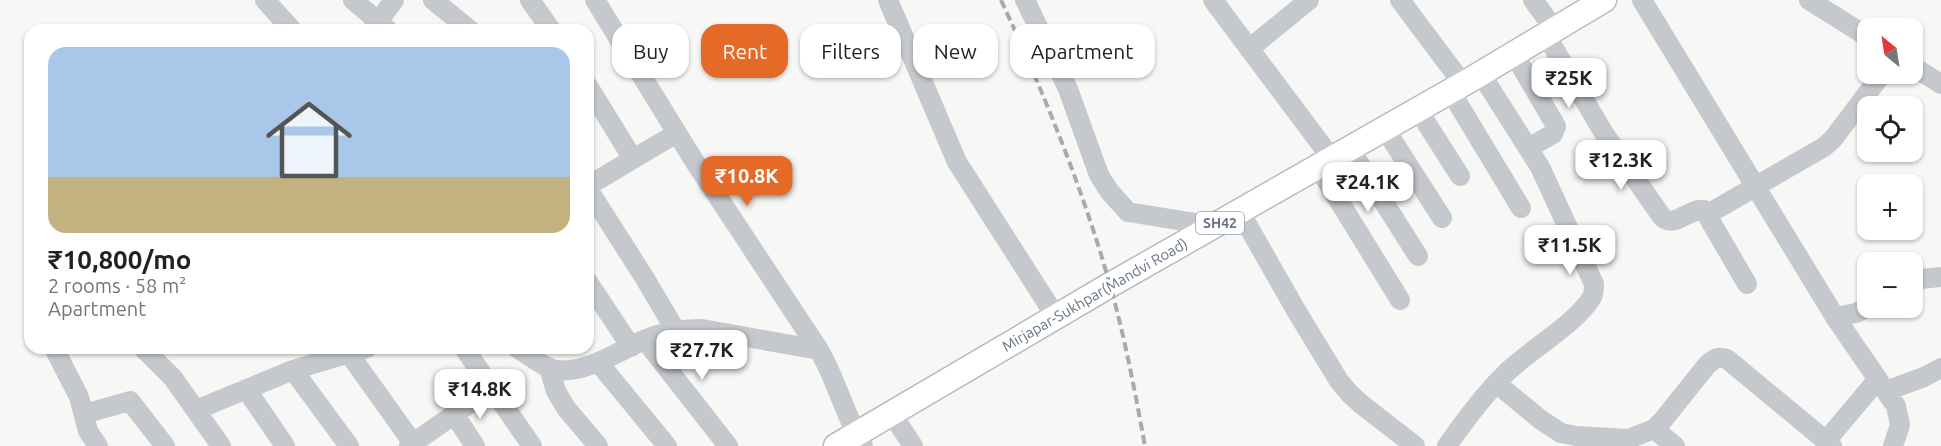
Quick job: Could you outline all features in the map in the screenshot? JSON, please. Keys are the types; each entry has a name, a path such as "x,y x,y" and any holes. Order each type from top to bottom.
{"main road":[{"name":"Mirjapar-Sukhpar(Mandvi Road)","path":"852,442 892,414 1056,317 1465,83 1604,0"}],"street":[{"path":"266,0 287,24"},
{"path":"352,0 377,24"},
{"path":"382,24 394,0"},
{"path":"433,0 463,24"},
{"path":"530,0 547,24"},
{"path":"595,0 677,133 831,370 852,442"},
{"path":"888,0 957,162 1056,317"},
{"path":"1025,0 1068,88 1099,174 1109,191 1128,212 1214,226"},
{"path":"1213,0 1334,158 1418,256"},
{"path":"1250,49 1309,0"},
{"path":"1401,0 1465,83 1528,148 1551,188 1594,284 1592,298 1570,320 1496,383 1481,399 1448,446"},
{"path":"1533,0 1605,135 1662,217 1672,222 1692,210 1704,210 1747,284"},
{"path":"1642,0 1835,317 1896,406 1900,425 1893,446"},
{"path":"1809,0 1857,30"},
{"path":"1514,54 1557,126 1552,134 1528,148"},
{"path":"1923,73 1941,84"},
{"path":"1465,83 1521,208"},
{"path":"1708,214 1824,147 1833,139 1874,84"},
{"path":"594,96 633,159"},
{"path":"1418,110 1460,176"},
{"path":"1385,129 1442,219"},
{"path":"594,184 677,133"},
{"path":"1334,158 1400,300"},
{"path":"594,198 676,331"},
{"path":"1240,212 1307,330 1339,381 1350,394 1415,446"},
{"path":"1923,279 1941,277"},
{"path":"594,289 728,446"},
{"path":"1835,317 1857,312"},
{"path":"527,354 549,368 559,370 598,362 638,343 676,331 702,329 819,350"},
{"path":"57,354 79,397 88,431 98,446"},
{"path":"149,354 173,378 221,446"},
{"path":"196,410 292,370 338,354"},
{"path":"349,354 412,445 492,388"},
{"path":"468,354 532,446"},
{"path":"1496,383 1541,420 1561,433 1628,439 1654,429 1707,365 1714,358 1720,357 1727,359 1829,444 1882,385 1924,377 1941,368"},
{"path":"598,362 667,446"},
{"path":"549,368 556,391 598,446"},
{"path":"292,370 349,446"},
{"path":"246,389 285,446"},
{"path":"84,414 130,401 165,446"},
{"path":"454,414 475,446"},
{"path":"892,414 913,446"},
{"path":"1654,429 1675,446"}],"railway":[{"path":"1001,0 1061,141 1099,249 1120,325 1145,446"}]}
